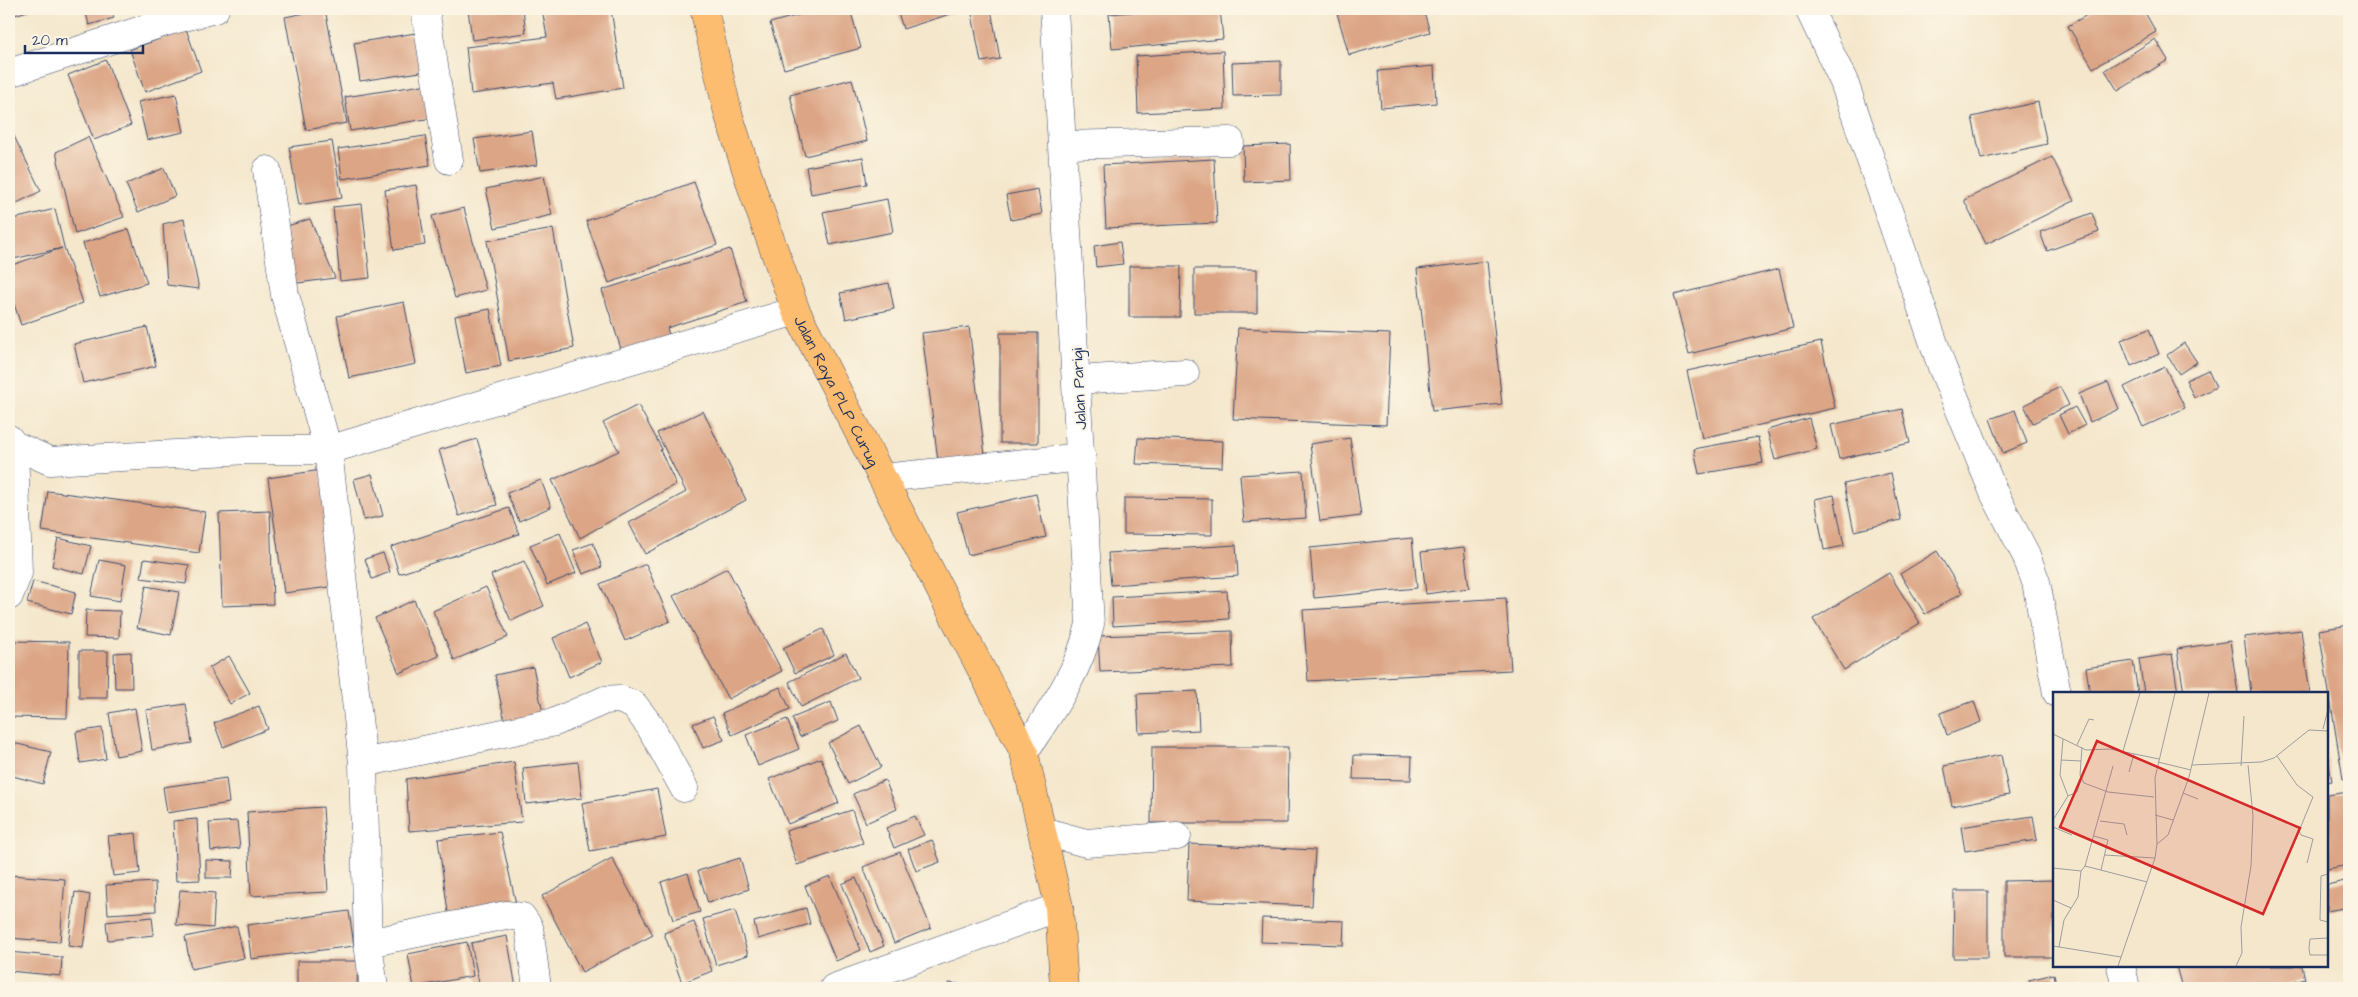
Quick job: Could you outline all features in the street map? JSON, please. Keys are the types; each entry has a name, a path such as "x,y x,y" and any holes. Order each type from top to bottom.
{"main road":[{"name":"Jalan Raya PLP Curug","path":"704,9 728,113 754,194 796,311 1024,752 1059,907 1064,988"}],"street":[{"path":"9,73 169,20 215,9"},
{"path":"425,9 449,160"},
{"name":"Jalan Parigi","path":"1024,752 1065,689 1084,650 1090,624 1082,456 1054,9"},
{"path":"1810,9 1844,82 1942,367 1994,493 2026,555 2036,582 2057,692"},
{"path":"1063,145 1230,141"},
{"path":"267,170 285,295 328,450 363,763 368,944 374,988"},
{"path":"11,442 50,462 248,450 328,450 796,311"},
{"path":"1077,380 1184,373"},
{"path":"9,596 18,573 11,442"},
{"path":"883,478 1082,456"},
{"path":"363,763 555,722 605,700 619,699 634,705 650,726 684,788"},
{"path":"1042,831 1086,843 1177,836"},
{"path":"834,988 1059,907"},
{"path":"368,944 506,915 522,917 529,927 538,988"},
{"path":"2121,967 2126,988"}],"building":[{"path":"13,9 33,9 15,15"},
{"path":"85,9 111,9 114,18 89,25"},
{"path":"325,9 347,123 306,130 285,17"},
{"path":"468,9 523,9 526,33 472,40"},
{"path":"542,9 611,9 623,88 556,99 553,83 471,94 466,47 547,37"},
{"path":"820,9 850,9 861,48 784,69 770,23"},
{"path":"897,9 952,9 953,13 903,29"},
{"path":"971,9 991,9 1000,59 981,62"},
{"path":"1169,9 1220,9 1223,39 1112,49 1109,14"},
{"path":"1351,9 1423,9 1430,32 1349,55 1337,13"},
{"path":"2097,9 2143,9 2156,32 2093,68 2068,26"},
{"path":"186,29 201,71 145,92 130,50"},
{"path":"428,31 434,70 360,81 354,43"},
{"path":"2155,39 2168,60 2118,91 2105,70"},
{"path":"1223,51 1225,109 1138,113 1136,56"},
{"path":"106,60 131,125 94,140 68,75"},
{"path":"1281,61 1281,95 1233,96 1232,63"},
{"path":"1434,66 1436,103 1381,108 1378,71"},
{"path":"852,79 867,141 805,156 790,95"},
{"path":"435,83 439,117 350,131 345,97"},
{"path":"176,94 184,132 147,140 138,102"},
{"path":"2038,102 2047,144 1981,159 1972,117"},
{"path":"9,126 41,191 9,207"},
{"path":"532,131 537,165 480,173 474,139"},
{"path":"425,136 430,165 342,179 338,149"},
{"path":"88,137 124,217 75,234 56,152"},
{"path":"332,141 342,198 299,205 289,147"},
{"path":"1290,144 1291,180 1244,182 1243,146"},
{"path":"863,157 867,184 811,194 806,167"},
{"path":"2052,157 2074,201 1986,244 1964,200"},
{"path":"1214,159 1217,223 1106,228 1103,165"},
{"path":"164,168 175,196 138,212 126,184"},
{"path":"544,176 552,215 495,228 486,189"},
{"path":"694,182 717,245 609,283 586,221"},
{"path":"416,185 425,245 394,250 385,190"},
{"path":"1038,189 1042,214 1011,220 1006,195"},
{"path":"887,199 893,232 830,245 823,212"},
{"path":"362,204 370,278 340,281 333,207"},
{"path":"464,208 486,290 455,298 432,216"},
{"path":"55,209 64,247 83,303 21,325 9,289 9,266 62,248 9,260 9,220"},
{"path":"2092,213 2099,232 2047,251 2040,232"},
{"path":"184,219 199,289 167,285 163,224"},
{"path":"310,219 335,278 291,284 284,227"},
{"path":"129,229 147,283 100,297 83,243"},
{"path":"553,229 574,348 509,361 487,241"},
{"path":"1120,242 1123,264 1096,267 1094,246"},
{"path":"730,249 747,302 667,328 670,339 623,355 602,290"},
{"path":"1487,261 1502,404 1432,411 1417,269"},
{"path":"1129,266 1181,266 1180,317 1129,317"},
{"path":"1194,269 1257,269 1257,313 1194,313"},
{"path":"1779,269 1793,328 1689,354 1674,295"},
{"path":"889,283 894,309 846,319 840,293"},
{"path":"404,302 416,364 349,378 337,316"},
{"path":"490,309 501,366 466,373 455,316"},
{"path":"147,327 156,366 83,383 74,344"},
{"path":"969,327 985,455 938,461 922,333"},
{"path":"1238,328 1390,334 1386,425 1233,419"},
{"path":"2149,329 2159,354 2131,366 2121,340"},
{"path":"1000,333 1038,333 1038,443 1000,443"},
{"path":"1821,342 1835,408 1702,438 1687,371"},
{"path":"2184,343 2197,362 2179,374 2167,355"},
{"path":"2165,367 2185,408 2143,427 2124,387"},
{"path":"2208,370 2216,387 2194,398 2186,380"},
{"path":"2108,382 2119,409 2090,422 2079,394"},
{"path":"2060,387 2069,405 2033,423 2024,405"},
{"path":"638,405 662,449 660,450 676,484 580,538 552,480 619,451 603,423"},
{"path":"2075,407 2085,425 2068,434 2059,415"},
{"path":"1902,409 1910,443 1839,459 1831,425"},
{"path":"2015,410 2027,443 2003,453 1990,419"},
{"path":"703,411 746,500 645,554 629,523 686,492 657,433"},
{"path":"1809,418 1817,449 1775,460 1767,430"},
{"path":"1758,437 1763,463 1699,474 1694,449"},
{"path":"1138,438 1223,441 1222,467 1136,464"},
{"path":"1350,438 1361,516 1320,521 1310,444"},
{"path":"477,439 497,505 459,516 439,450"},
{"path":"321,470 337,586 284,593 268,478"},
{"path":"1303,471 1306,518 1244,522 1240,475"},
{"path":"1891,473 1901,520 1854,531 1844,484"},
{"path":"372,474 383,516 364,520 354,479"},
{"path":"541,480 551,507 519,521 507,493"},
{"path":"48,491 205,512 199,553 42,531"},
{"path":"1036,494 1046,537 968,555 957,512"},
{"path":"1834,495 1844,546 1824,550 1815,499"},
{"path":"1124,498 1212,499 1212,535 1124,534"},
{"path":"509,508 519,534 399,574 391,547"},
{"path":"270,511 273,604 222,606 219,513"},
{"path":"560,533 576,573 547,585 530,545"},
{"path":"58,538 91,546 84,574 52,566"},
{"path":"1412,538 1417,588 1314,598 1310,548"},
{"path":"593,543 602,567 583,574 573,550"},
{"path":"1236,545 1238,576 1111,585 1108,553"},
{"path":"1464,547 1469,588 1426,594 1421,552"},
{"path":"1937,551 1962,593 1925,614 1900,574"},
{"path":"383,553 390,572 372,579 365,559"},
{"path":"144,559 189,565 186,584 141,578"},
{"path":"99,560 126,565 120,601 91,596"},
{"path":"524,561 544,606 511,621 491,575"},
{"path":"646,564 670,621 625,641 600,584"},
{"path":"727,568 782,671 728,699 673,596"},
{"path":"1889,573 1920,623 1844,670 1813,619"},
{"path":"33,581 76,592 71,614 27,603"},
{"path":"146,586 179,592 171,635 137,628"},
{"path":"486,587 508,637 454,660 433,611"},
{"path":"1227,591 1229,619 1113,626 1112,597"},
{"path":"1506,598 1511,670 1308,681 1303,610"},
{"path":"414,600 439,656 399,673 375,618"},
{"path":"86,610 120,611 119,638 85,637"},
{"path":"585,624 602,662 569,677 553,638"},
{"path":"2349,625 2349,778 2343,779 2319,630"},
{"path":"823,629 834,655 795,673 783,648"},
{"path":"2301,630 2310,692 2251,692 2244,637"},
{"path":"1232,631 1233,667 1100,672 1098,636"},
{"path":"9,641 69,642 67,718 9,717"},
{"path":"2230,641 2238,692 2184,692 2177,649"},
{"path":"79,651 108,651 107,698 79,698"},
{"path":"131,652 132,688 115,688 114,653"},
{"path":"846,653 858,678 801,707 789,682"},
{"path":"2172,654 2178,692 2144,692 2139,659"},
{"path":"229,656 250,693 230,704 209,668"},
{"path":"2133,661 2138,692 2090,692 2086,668"},
{"path":"533,667 543,713 505,722 495,675"},
{"path":"780,687 790,709 732,735 722,713"},
{"path":"1197,691 1199,730 1139,733 1137,694"},
{"path":"1974,701 1981,722 1947,735 1940,713"},
{"path":"831,702 838,721 800,737 792,718"},
{"path":"186,704 192,743 152,750 146,710"},
{"path":"259,706 268,729 223,747 214,723"},
{"path":"135,708 142,751 116,756 109,713"},
{"path":"713,716 724,740 703,748 693,724"},
{"path":"787,719 799,749 758,766 746,735"},
{"path":"861,726 881,767 848,784 828,743"},
{"path":"102,728 106,759 80,763 76,732"},
{"path":"9,742 51,752 43,784 9,775"},
{"path":"1152,747 1288,747 1287,823 1151,823"},
{"path":"1354,755 1412,756 1411,780 1353,779"},
{"path":"2001,755 2009,795 1952,806 1944,766"},
{"path":"821,758 839,803 788,824 769,779"},
{"path":"2328,760 2332,781 2328,782"},
{"path":"514,762 522,822 409,831 406,779"},
{"path":"578,762 582,798 526,804 523,768"},
{"path":"226,778 229,803 167,813 163,787"},
{"path":"885,780 897,809 866,823 853,794"},
{"path":"657,789 666,837 590,851 582,803"},
{"path":"2349,792 2349,865 2328,869 2328,795"},
{"path":"323,807 328,892 251,896 247,812"},
{"path":"852,810 863,843 797,865 786,831"},
{"path":"915,816 924,835 894,848 886,828"},
{"path":"2033,816 2037,840 1965,851 1961,827"},
{"path":"197,819 200,880 176,881 173,821"},
{"path":"237,821 240,848 211,851 209,823"},
{"path":"500,832 516,904 449,919 438,839"},
{"path":"136,833 140,873 113,876 108,836"},
{"path":"932,840 940,862 916,871 908,849"},
{"path":"1189,844 1315,850 1312,906 1187,901"},
{"path":"900,852 931,928 894,943 863,867"},
{"path":"612,858 653,935 582,972 542,896"},
{"path":"740,858 749,889 708,903 698,871"},
{"path":"206,860 233,861 232,878 206,878"},
{"path":"688,873 700,912 673,920 661,882"},
{"path":"9,875 65,879 60,942 9,938"},
{"path":"830,876 861,950 836,961 805,886"},
{"path":"856,878 884,946 870,952 842,884"},
{"path":"2053,880 2053,957 2004,957 2004,881"},
{"path":"2349,880 2349,907 2328,911 2328,885"},
{"path":"155,882 156,911 108,914 106,885"},
{"path":"180,890 215,893 213,928 176,925"},
{"path":"1954,891 1988,891 1988,958 1953,958"},
{"path":"75,892 90,895 83,948 68,946"},
{"path":"806,908 810,924 758,939 754,922"},
{"path":"735,910 748,955 716,965 703,919"},
{"path":"349,911 354,946 251,959 247,925"},
{"path":"152,917 154,935 108,940 106,922"},
{"path":"1262,918 1344,921 1343,945 1261,942"},
{"path":"694,922 712,971 682,983 664,933"},
{"path":"237,926 244,958 191,969 185,937"},
{"path":"507,936 516,988 480,988 471,943"},
{"path":"467,942 473,976 414,987 408,954"},
{"path":"9,952 62,957 61,976 9,971"},
{"path":"297,961 358,961 357,986 297,986"},
{"path":"2176,967 2302,967 2305,979 2274,988 2182,988"},
{"path":"2054,974 2057,988 2031,988 2029,980"},
{"path":"949,983 980,987 980,988 948,988"}]}
